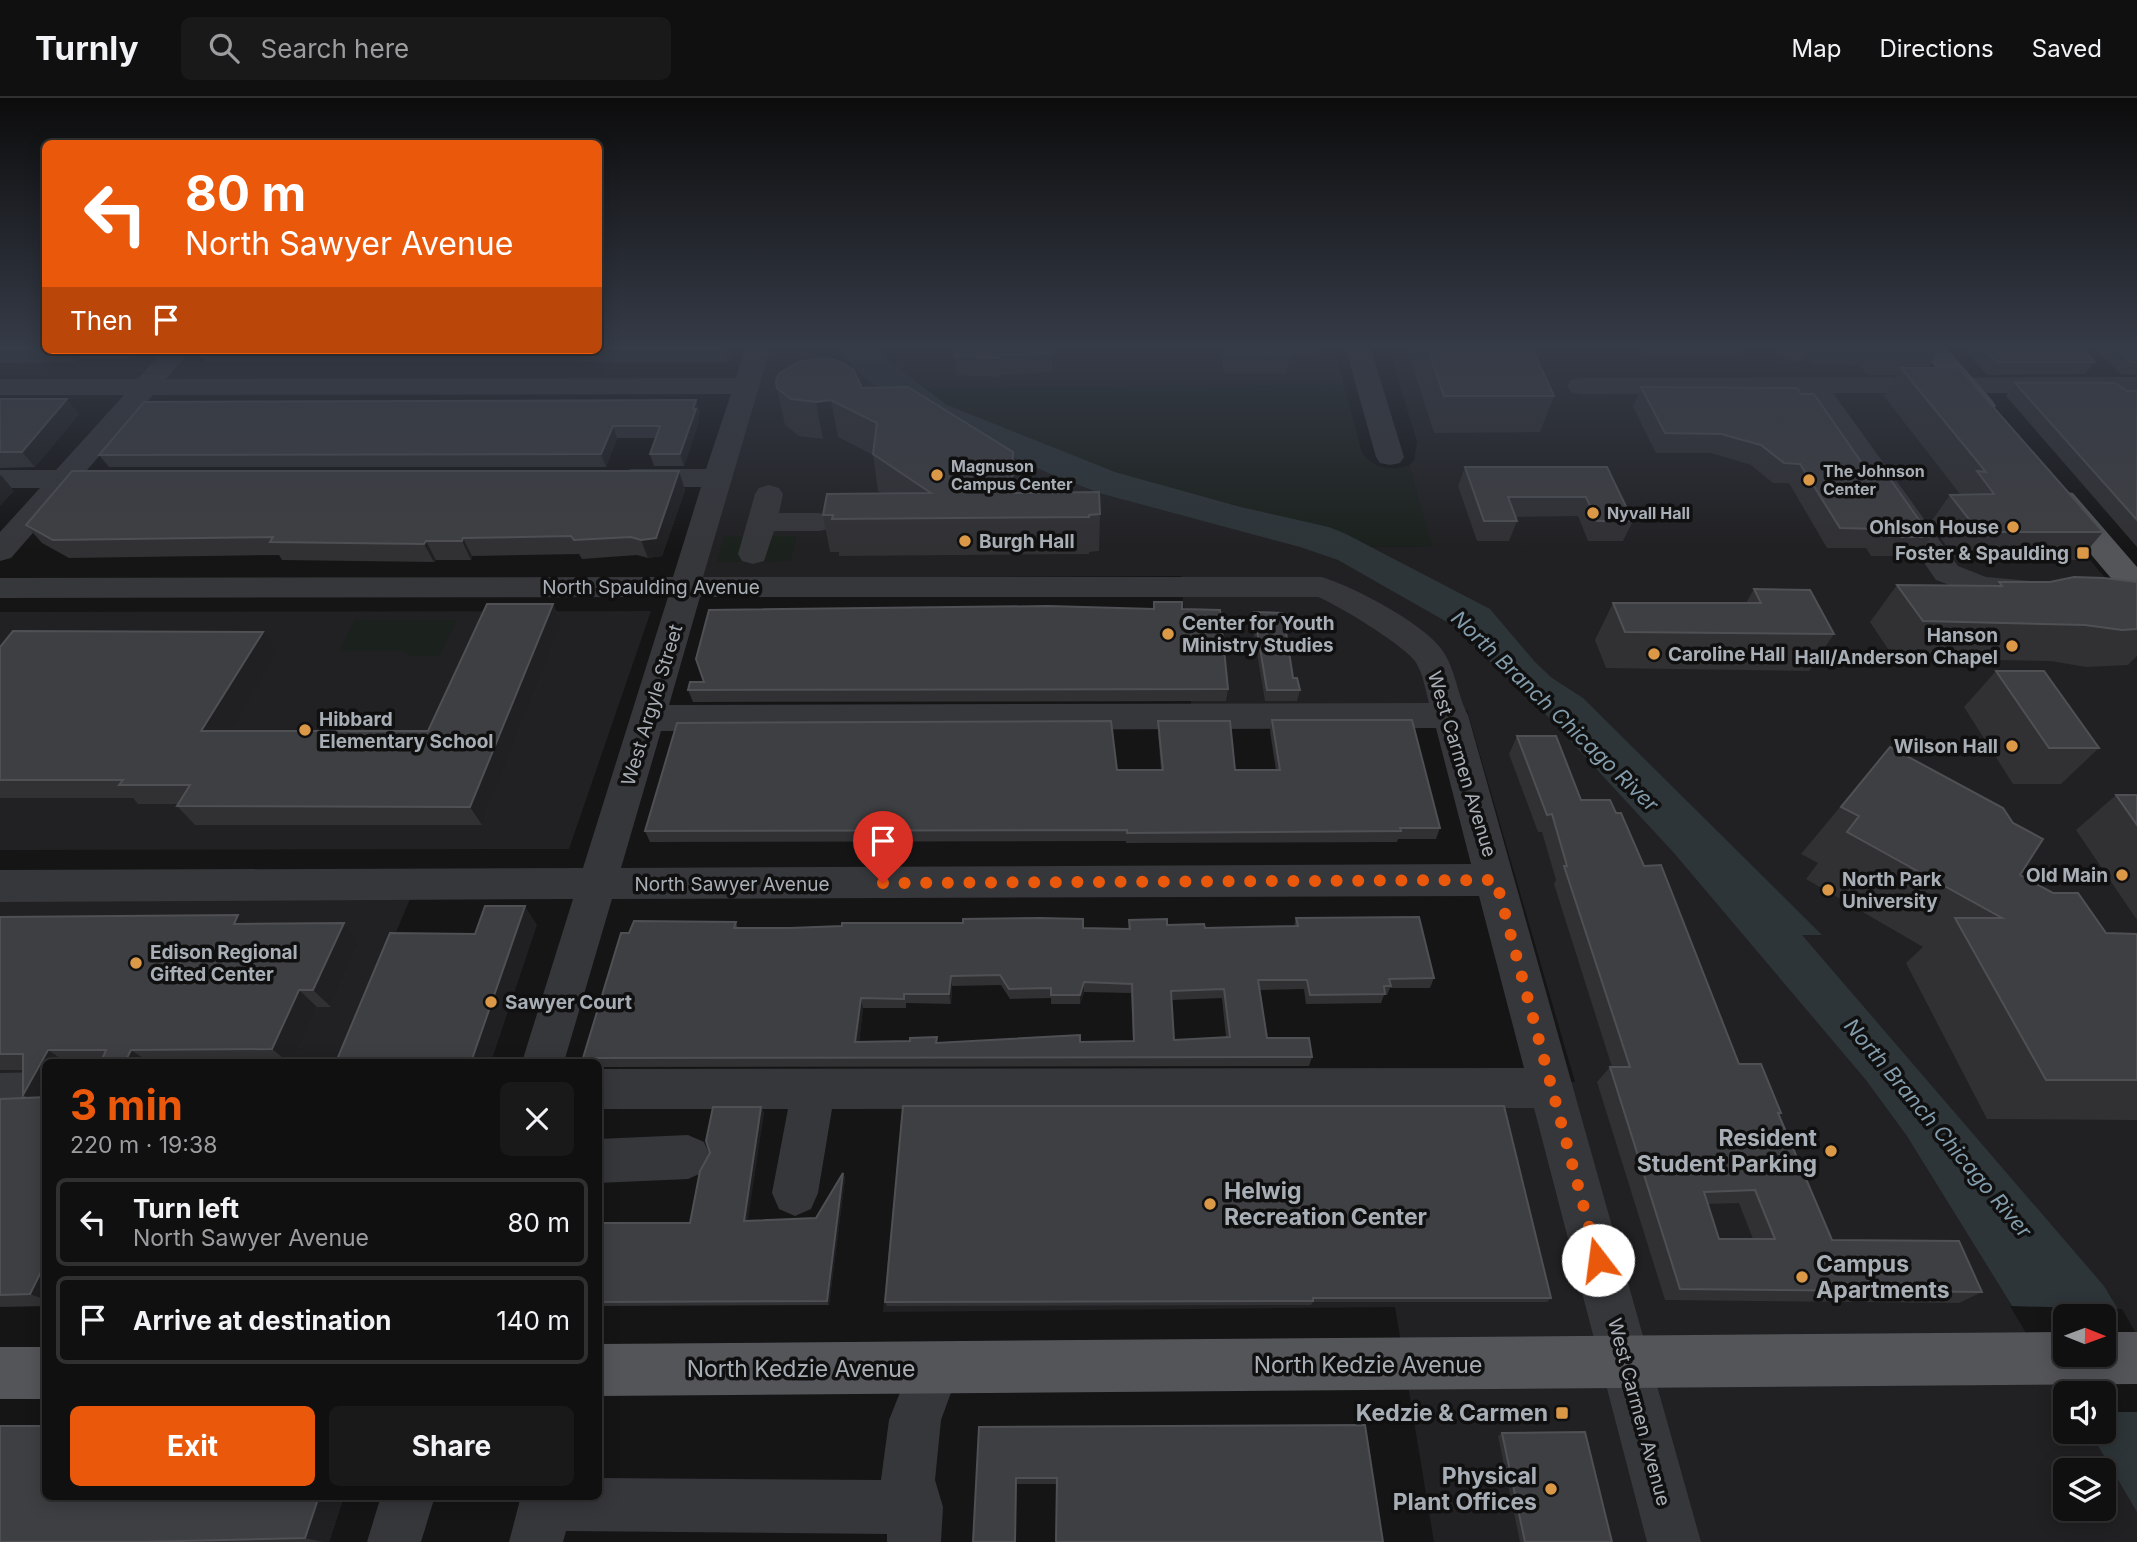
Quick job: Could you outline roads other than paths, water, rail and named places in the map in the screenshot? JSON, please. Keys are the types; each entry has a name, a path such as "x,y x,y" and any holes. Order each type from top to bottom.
{"main road":[{"path":"1988,413 2003,431"},
{"path":"2047,483 2137,588"},
{"name":"North Kedzie Avenue","path":"602,1370 2137,1358"},
{"path":"0,1373 42,1373"}],"street":[{"path":"0,551 122,413"},
{"name":"West Argyle Street","path":"544,1059 684,603 690,566 738,413"},
{"path":"1377,413 1390,457"},
{"path":"1834,413 1947,573 1982,587 2062,589"},
{"path":"611,478 718,478"},
{"path":"0,479 137,479"},
{"path":"752,554 769,494"},
{"path":"761,522 819,522"},
{"name":"North Spaulding Avenue","path":"0,588 1302,586"},
{"name":"West Carmen Avenue","path":"1302,586 1321,587 1337,593 1407,636 1427,653 1439,677 1674,1542"},
{"path":"2100,589 2137,588"},
{"path":"648,718 1451,715"},
{"name":"North Sawyer Avenue","path":"0,886 1496,880"},
{"path":"602,1089 1552,1088"},
{"path":"795,1194 813,1089"},
{"path":"0,1093 42,1093"},
{"path":"602,1161 688,1157"},
{"path":"536,1542 545,1504 915,1525 933,1480 937,1420 935,1368"},
{"path":"394,1542 407,1500"}],"water":[{"name":"North Branch Chicago River","path":"916,413 968,413 1115,472 1241,507 1329,527 1490,609 1535,662 1552,678 1583,698 1822,935 1802,935 2104,1286 2115,1304 2053,1304 2053,1367 2116,1367 2116,1306 2137,1341 2137,1512 2116,1476 2116,1458 2105,1458 2097,1444 2116,1444 2116,1381 2059,1381 1907,1136 1866,1080 1674,853 1526,693 1477,650 1468,634 1338,560 1300,547 1099,493"}],"place":[{"name":"Magnuson Campus Center","path":"937,475"},
{"name":"The Johnson Center","path":"1809,480"},
{"name":"Nyvall Hall","path":"1593,513"},
{"name":"Ohlson House","path":"2013,527"},
{"name":"Burgh Hall","path":"965,541"},
{"name":"Foster & Spaulding","path":"2083,553"},
{"name":"Center for Youth Ministry Studies","path":"1168,634"},
{"name":"Hanson Hall/Anderson Chapel","path":"2012,646"},
{"name":"Caroline Hall","path":"1654,654"},
{"name":"Hibbard Elementary School","path":"305,730"},
{"name":"Wilson Hall","path":"2012,746"},
{"name":"Old Main","path":"2122,875"},
{"name":"North Park University","path":"1828,890"},
{"name":"Edison Regional Gifted Center","path":"136,963"},
{"name":"Sawyer Court","path":"491,1002"},
{"name":"Resident Student Parking","path":"1831,1151"},
{"name":"Helwig Recreation Center","path":"1210,1204"},
{"name":"Campus Apartments","path":"1802,1277"},
{"name":"Kedzie & Carmen","path":"1562,1413"},
{"name":"Physical Plant Offices","path":"1551,1489"}]}
